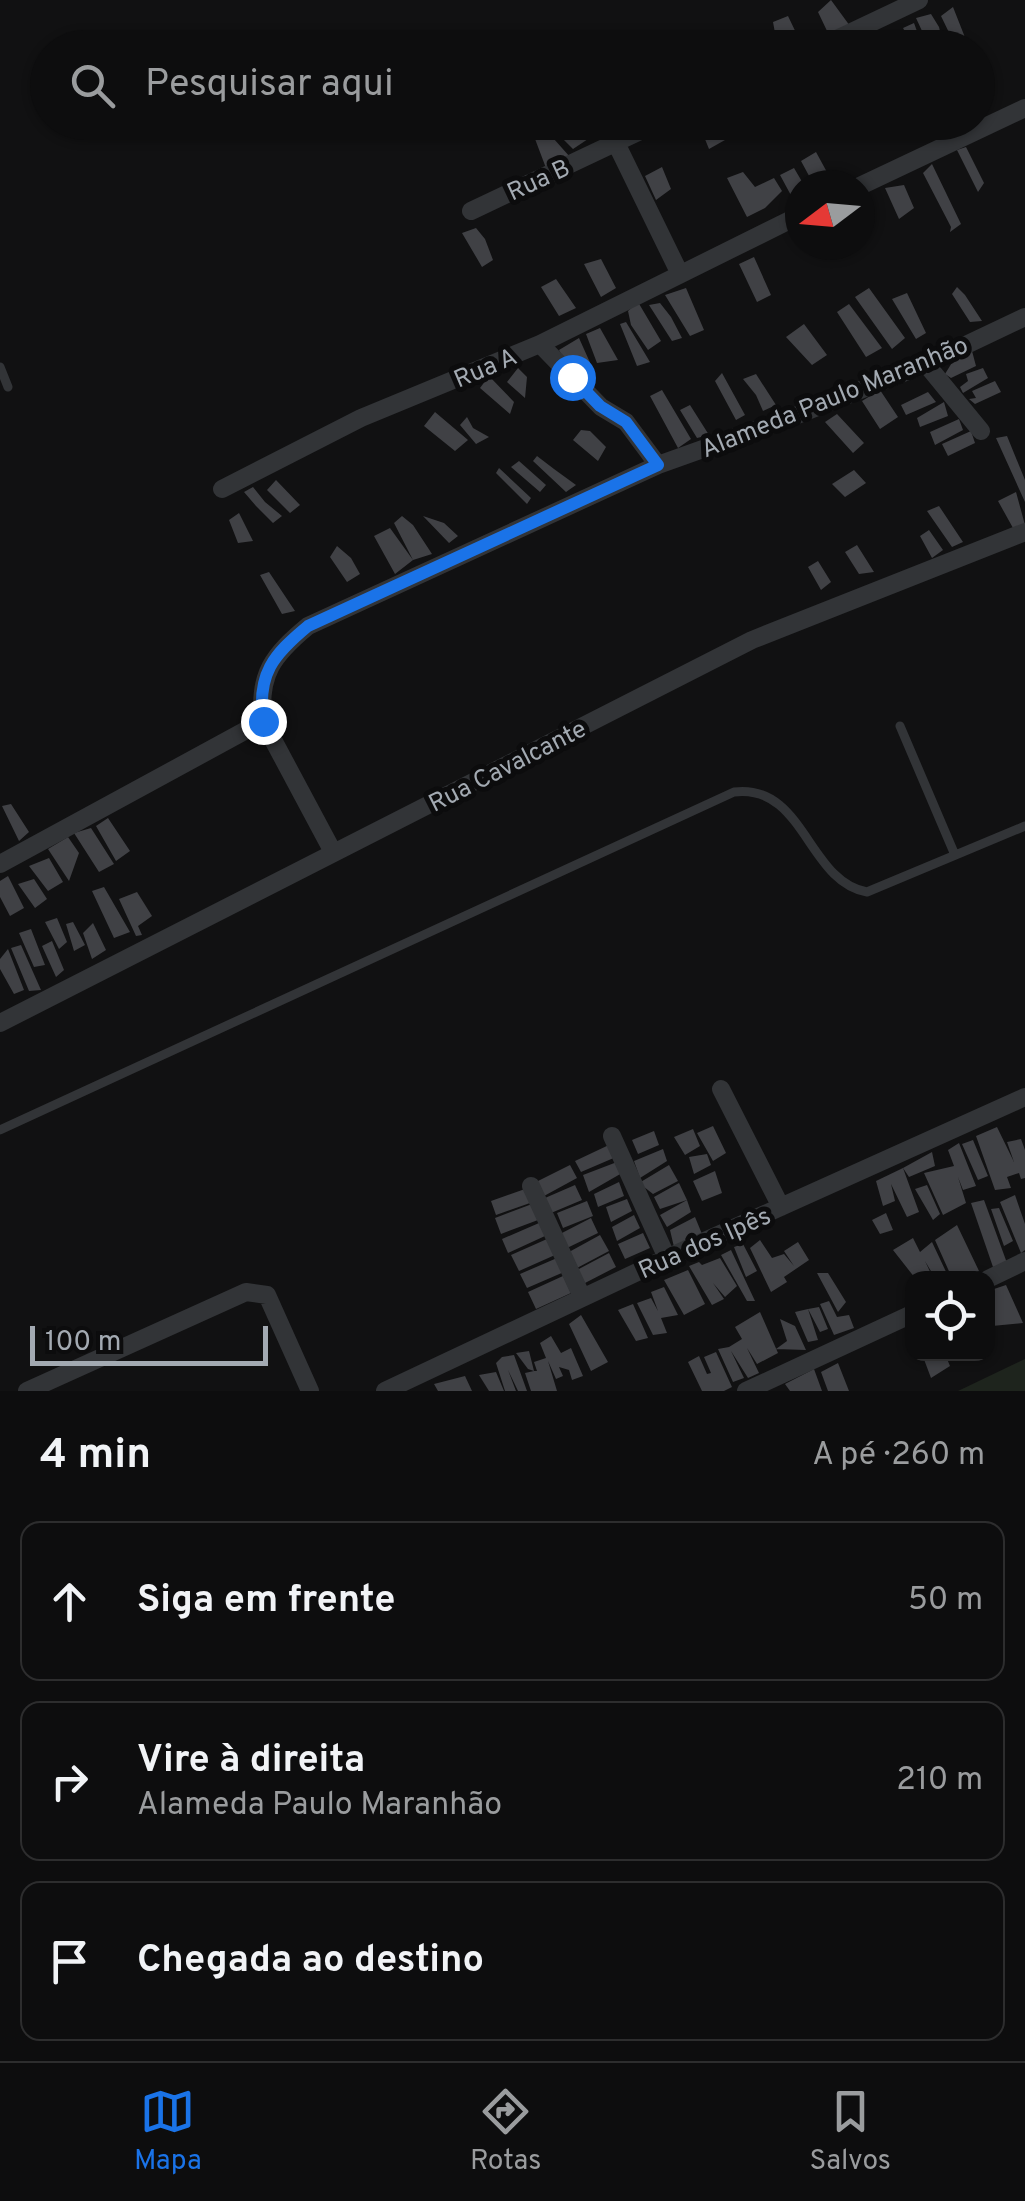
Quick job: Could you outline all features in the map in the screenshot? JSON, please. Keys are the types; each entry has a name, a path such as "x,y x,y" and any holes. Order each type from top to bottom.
{"street":[{"path":"856,30 919,0"},
{"path":"995,122 1025,108"},
{"name":"Rua B","path":"471,211 622,140"},
{"path":"875,179 957,140"},
{"path":"616,143 679,272"},
{"name":"Rua A","path":"222,489 362,418 540,344 785,222"},
{"name":"Alameda Paulo Maranhão","path":"263,721 260,696 271,663 308,626 658,465 926,364 1025,316"},
{"path":"540,344 600,406 626,422 658,465"},
{"path":"926,364 982,431"},
{"name":"Rua Cavalcante","path":"0,1023 752,640 1025,532"},
{"path":"0,864 263,721 333,852"},
{"path":"721,1089 780,1207"},
{"name":"Rua dos Ipês","path":"386,1391 666,1258 1025,1097"},
{"path":"612,1136 666,1258"},
{"path":"531,1186 582,1297"},
{"path":"995,1276 1025,1262"},
{"path":"27,1391 238,1293 267,1295 310,1391"},
{"path":"746,1391 905,1317"}],"lane":[{"path":"0,367 8,387"},
{"path":"900,726 956,856"},
{"path":"0,1130 734,792 750,790 772,797 844,883 867,892 1025,826"}],"shaded area":[{"path":"1025,1359 1025,1391 958,1391"}],"building":[{"path":"831,0 850,26 827,30 818,12"},
{"path":"953,7 962,30 948,30 941,16"},
{"path":"931,14 940,30 922,30 916,18"},
{"path":"788,16 795,30 774,30 773,22"},
{"path":"535,140 555,140 570,157 546,168"},
{"path":"564,140 586,140 573,149"},
{"path":"705,140 725,140 709,149"},
{"path":"966,147 984,183 978,192 957,150"},
{"path":"816,152 826,170 806,170 801,161"},
{"path":"932,164 961,224 950,232 923,173"},
{"path":"662,167 671,189 656,200 645,176"},
{"path":"743,172 755,187 774,178 782,191 765,208 747,217 727,178"},
{"path":"904,185 914,208 899,219 885,188"},
{"path":"476,228 493,260 482,267 462,233"},
{"path":"754,257 771,295 757,302 739,264"},
{"path":"601,259 616,288 601,297 584,264"},
{"path":"556,279 576,308 559,316 541,287"},
{"path":"957,287 982,321 970,322 952,294"},
{"path":"686,288 704,330 690,336 665,295"},
{"path":"869,288 905,338 892,349 855,297"},
{"path":"907,293 926,333 916,339 892,299"},
{"path":"638,302 661,341 648,350 631,325 628,311"},
{"path":"660,303 682,338 672,341 649,305"},
{"path":"849,304 882,348 866,357 837,312"},
{"path":"626,322 650,362 637,366 620,324"},
{"path":"804,324 827,355 812,365 786,337"},
{"path":"600,328 618,360 597,363 586,334"},
{"path":"579,338 592,367 573,377 559,350"},
{"path":"972,351 976,366 951,378 945,374 953,361"},
{"path":"518,368 527,377 525,398 507,382"},
{"path":"983,368 988,378 963,393 960,387 968,381 966,374"},
{"path":"722,373 745,415 736,420 715,381"},
{"path":"756,374 776,405 763,411 743,379"},
{"path":"489,376 514,402 510,414 480,388"},
{"path":"995,381 1001,392 975,404 969,399 976,398 972,391"},
{"path":"662,390 691,439 678,448 650,396"},
{"path":"880,390 898,417 880,429 862,401"},
{"path":"928,392 936,402 906,415 901,405"},
{"path":"944,402 948,416 920,427 917,418"},
{"path":"690,405 709,435 697,438 680,410"},
{"path":"435,412 468,440 455,451 424,426"},
{"path":"837,414 864,443 853,453 825,422"},
{"path":"467,417 473,428 489,437 476,444 460,425"},
{"path":"959,419 963,430 935,445 930,432"},
{"path":"581,430 590,431 606,447 598,461 573,440"},
{"path":"971,431 975,443 948,456 942,444"},
{"path":"1007,436 1025,480 1025,502 996,438"},
{"path":"537,456 576,485 566,492 533,461"},
{"path":"519,461 546,485 540,492 511,467"},
{"path":"499,468 531,498 527,504 496,473"},
{"path":"854,470 866,483 845,497 832,484"},
{"path":"276,480 300,505 290,513 267,490"},
{"path":"253,487 282,516 273,523 244,492"},
{"path":"1016,492 1025,525 1013,528 998,501"},
{"path":"939,506 963,542 952,547 927,511"},
{"path":"239,513 253,541 238,543 229,520"},
{"path":"402,516 413,525 432,554 413,560 394,523"},
{"path":"423,516 444,523 458,536 449,543"},
{"path":"390,528 413,560 395,574 374,536"},
{"path":"929,530 943,550 932,558 920,536"},
{"path":"857,545 874,572 859,574 845,552"},
{"path":"337,546 351,558 360,574 347,582 330,557"},
{"path":"818,561 831,582 821,590 808,567"},
{"path":"269,572 295,611 282,614 260,575"},
{"path":"11,804 29,832 19,841 2,806"},
{"path":"108,818 130,851 116,861 96,826"},
{"path":"91,828 114,864 99,872 74,833"},
{"path":"68,837 79,853 69,881 48,849"},
{"path":"49,858 63,882 48,891 29,866"},
{"path":"8,876 24,908 10,916 0,897 0,881"},
{"path":"34,879 47,899 35,908 18,884"},
{"path":"104,887 130,932 114,938 92,891"},
{"path":"137,892 152,916 138,926 142,935 136,936 119,899"},
{"path":"57,918 67,942 59,949 45,922"},
{"path":"73,922 85,945 74,951 66,924"},
{"path":"93,923 106,950 92,959 83,933"},
{"path":"31,929 45,965 34,967 19,933"},
{"path":"52,941 64,970 56,977 42,946"},
{"path":"21,945 41,990 29,991 11,948"},
{"path":"8,949 24,990 14,994 0,969 0,959"},
{"path":"713,1126 726,1153 713,1161 697,1133"},
{"path":"997,1127 1014,1162 1007,1142 1021,1139 1025,1178 1021,1179 1019,1173 1007,1177 1011,1188 995,1190 976,1136"},
{"path":"693,1129 700,1146 685,1155 674,1137"},
{"path":"654,1131 659,1145 638,1154 632,1140"},
{"path":"973,1140 988,1176 978,1180 962,1144"},
{"path":"959,1143 976,1186 963,1190 958,1177 966,1203 943,1215 924,1173 954,1166 948,1150"},
{"path":"611,1144 616,1157 581,1172 575,1161"},
{"path":"663,1149 667,1161 640,1178 634,1161"},
{"path":"932,1152 935,1166 909,1177 903,1168"},
{"path":"707,1154 711,1165 694,1174 689,1157"},
{"path":"617,1162 622,1173 589,1192 583,1175"},
{"path":"570,1165 577,1178 544,1196 536,1182"},
{"path":"669,1165 678,1181 653,1194 639,1183"},
{"path":"903,1168 919,1212 907,1217 891,1184 895,1201 883,1206 876,1181"},
{"path":"715,1171 722,1193 702,1201 693,1181"},
{"path":"619,1182 624,1196 598,1207 594,1194"},
{"path":"679,1183 687,1200 660,1209 654,1197"},
{"path":"575,1185 582,1200 551,1213 545,1198"},
{"path":"927,1185 940,1214 933,1220 915,1189"},
{"path":"525,1189 530,1203 496,1215 491,1201"},
{"path":"1015,1195 1025,1224 1025,1250 1021,1253 1000,1202"},
{"path":"627,1199 632,1211 611,1222 606,1207"},
{"path":"687,1200 691,1212 667,1227 660,1215"},
{"path":"984,1200 1007,1263 993,1267 971,1203"},
{"path":"587,1201 593,1216 563,1228 557,1213"},
{"path":"532,1204 538,1220 501,1234 495,1218"},
{"path":"999,1208 1013,1241 1004,1246 991,1209"},
{"path":"886,1213 893,1230 880,1234 872,1220"},
{"path":"634,1215 640,1228 617,1241 612,1227"},
{"path":"695,1217 702,1234 674,1247 670,1230"},
{"path":"591,1218 598,1233 567,1248 560,1234"},
{"path":"539,1223 545,1236 508,1253 502,1239"},
{"path":"957,1225 979,1271 949,1271 935,1240"},
{"path":"643,1233 650,1248 625,1259 618,1244"},
{"path":"600,1235 609,1251 577,1268 569,1252"},
{"path":"913,1238 920,1252 932,1242 946,1271 931,1271 925,1261 930,1271 910,1271 893,1250"},
{"path":"547,1239 555,1255 519,1271 511,1255"},
{"path":"760,1240 772,1258 784,1254 794,1266 784,1251 798,1242 809,1260 784,1277 787,1282 771,1292 750,1248"},
{"path":"743,1244 757,1271 746,1277 734,1247"},
{"path":"731,1250 755,1301 747,1301 721,1255"},
{"path":"609,1253 616,1267 585,1283 577,1270"},
{"path":"557,1258 564,1272 527,1288 520,1274"},
{"path":"720,1258 737,1286 725,1297 713,1283 724,1299 712,1305 689,1266"},
{"path":"688,1270 705,1304 684,1315 664,1280"},
{"path":"817,1273 828,1273 846,1302 838,1312"},
{"path":"563,1276 571,1293 536,1309 528,1292"},
{"path":"1006,1285 1023,1323 995,1326 995,1289"},
{"path":"664,1287 678,1315 661,1318 667,1333 653,1335 637,1303 651,1298 658,1311 651,1292"},
{"path":"829,1301 837,1317 849,1315 854,1328 834,1335 820,1304"},
{"path":"633,1304 648,1338 636,1341 618,1310"},
{"path":"819,1307 828,1329 820,1332 808,1309"},
{"path":"808,1309 818,1340 808,1342 795,1312"},
{"path":"760,1312 778,1353 757,1364 747,1348 759,1373 748,1378 731,1351 744,1378 733,1382 718,1349 742,1339 735,1327"},
{"path":"581,1315 608,1362 591,1371 569,1324"},
{"path":"780,1319 795,1326 806,1350 776,1349 787,1341"},
{"path":"551,1336 561,1353 571,1348 583,1376 572,1380 569,1370 559,1367 563,1376 556,1379 548,1361 557,1391 531,1391 525,1373 537,1371 534,1362 546,1358 540,1343"},
{"path":"529,1351 534,1371 528,1369 516,1353"},
{"path":"716,1352 732,1387 702,1391 688,1362 699,1356 707,1374 711,1373 704,1357"},
{"path":"514,1355 527,1391 518,1391 508,1370 516,1391 505,1391 496,1363 502,1357"},
{"path":"925,1361 948,1361 950,1366 931,1378"},
{"path":"838,1363 849,1391 828,1391 821,1372"},
{"path":"814,1369 822,1391 790,1391 785,1384"},
{"path":"496,1372 504,1391 489,1391 479,1375"},
{"path":"465,1376 472,1391 438,1391 434,1384"}],"route":[{"path":"263,721 260,696 271,663 308,626 658,465 626,422 600,406 572,377"}]}
